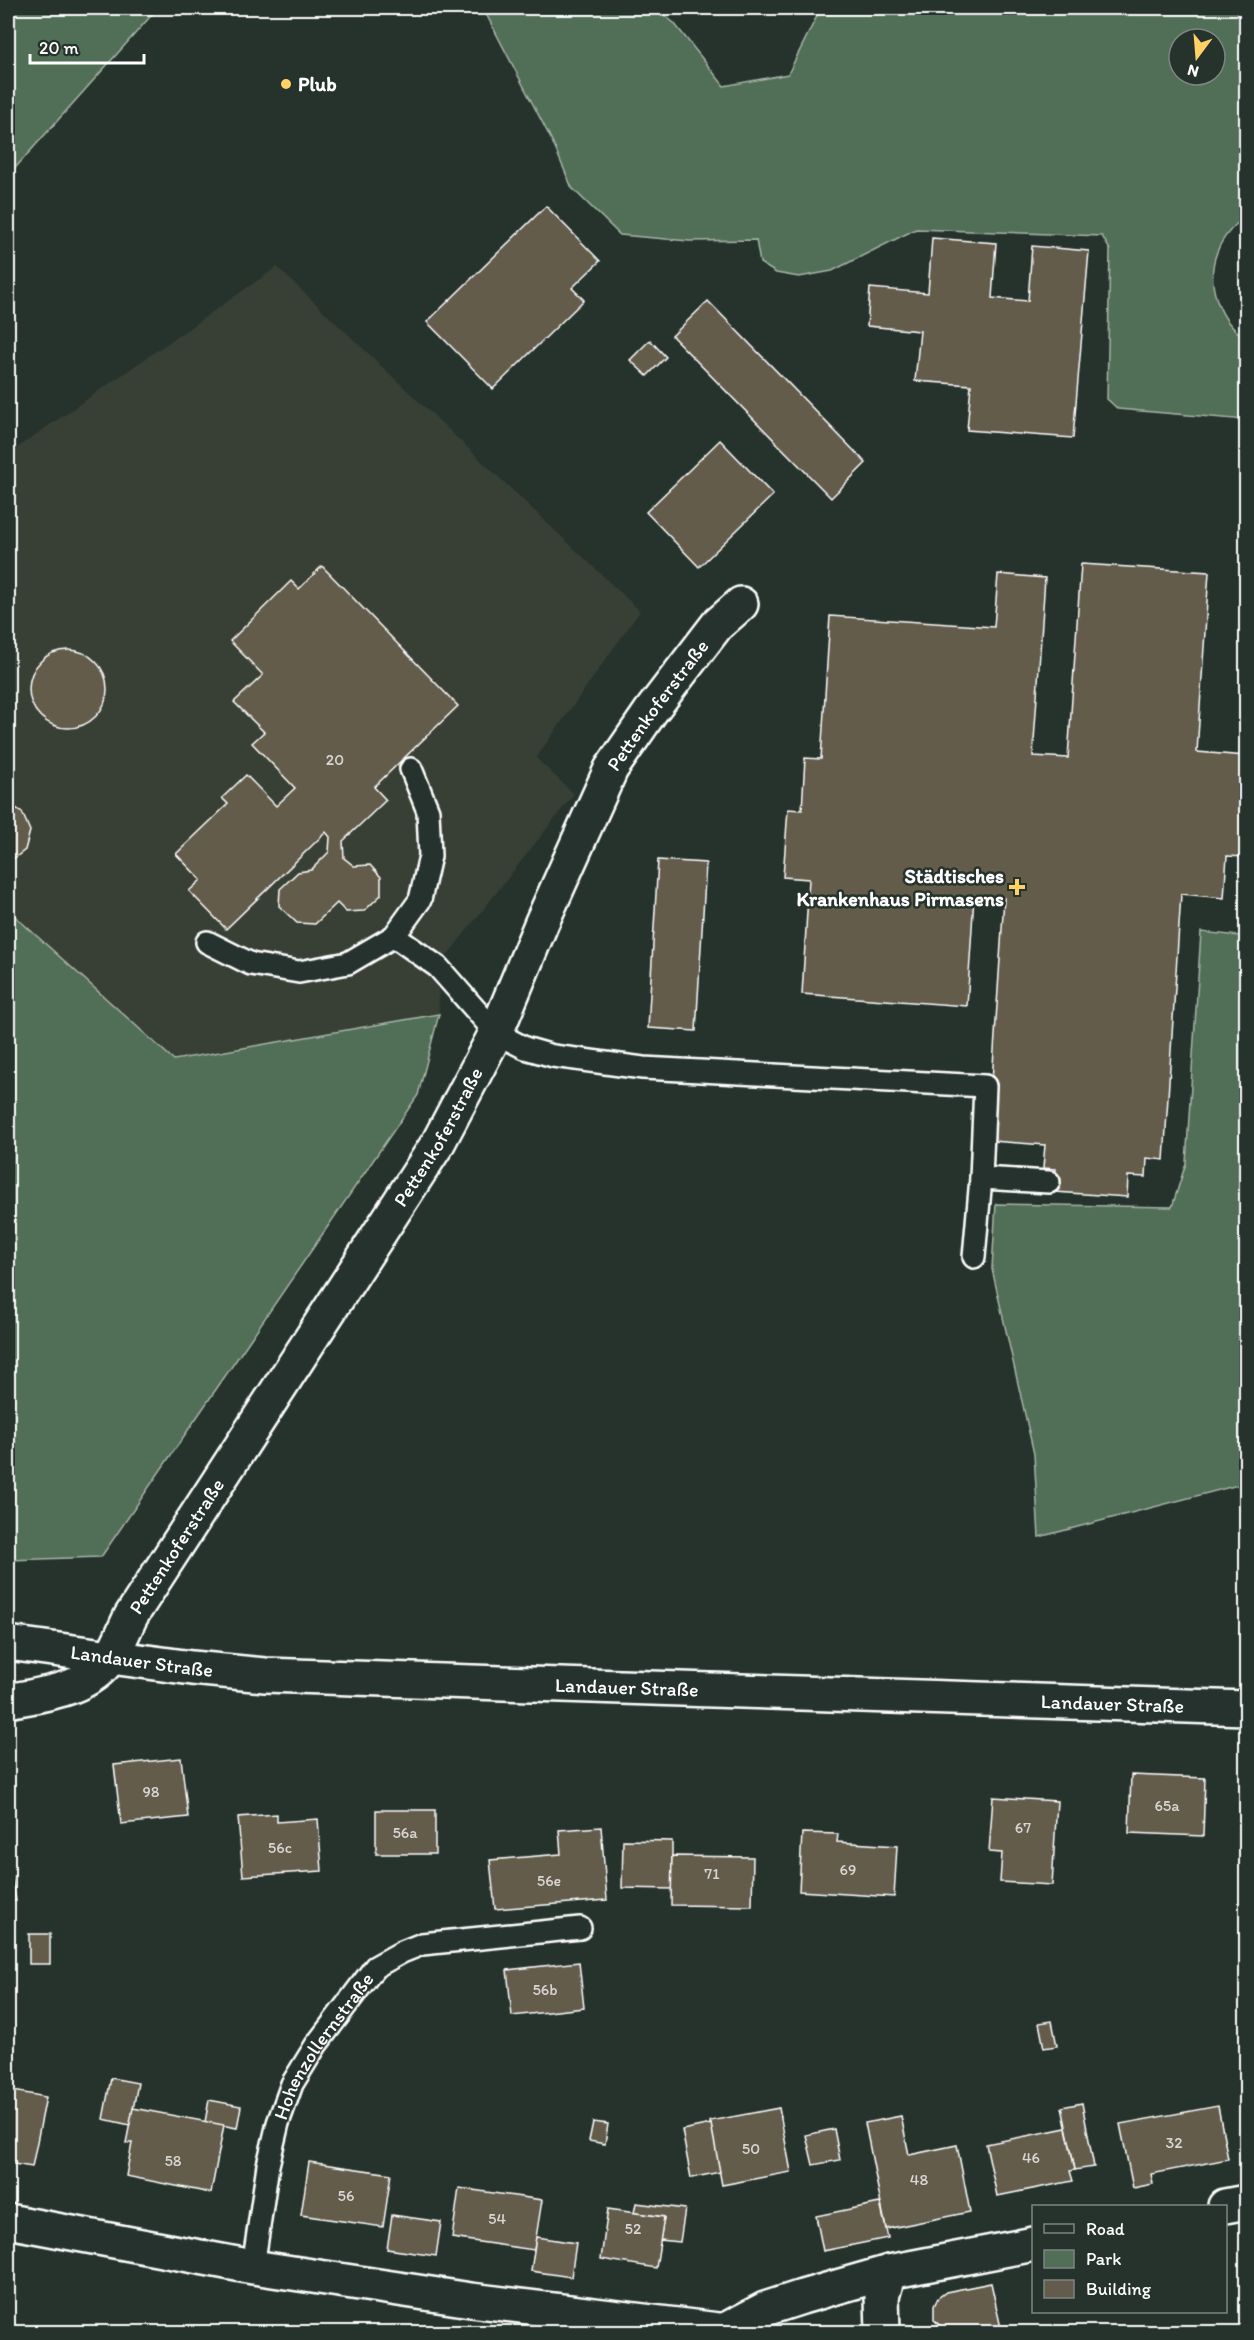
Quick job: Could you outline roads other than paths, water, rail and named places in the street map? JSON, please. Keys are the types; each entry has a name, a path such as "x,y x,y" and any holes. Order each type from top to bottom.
{"street":[{"name":"Pettenkoferstraße","path":"8,1701 78,1684 95,1675 110,1658 131,1616 438,1143 496,1033 542,922 611,769 651,711 717,625 741,604"},
{"name":"Landauer Straße","path":"8,1643 110,1658 265,1675 1246,1708"},
{"path":"1227,2206 1246,2202"},
{"path":"8,2222 253,2267 471,2300 729,2332 765,2309 889,2272 1032,2244"},
{"path":"884,2332 882,2297 889,2272"}],"lane":[{"path":"207,942 251,964 298,972 348,963 394,936 420,900 430,856 428,811 411,770"},
{"path":"394,936 438,967 496,1033 525,1048 553,1056 643,1068 985,1086 981,1178 974,1257"},
{"path":"981,1178 1049,1182"},
{"name":"Hohenzollernstraße","path":"253,2267 268,2165 278,2123 292,2084 316,2044 375,1967 422,1944 580,1928"}],"place":[{"name":"Plub","path":"286,84"},
{"name":"Städtisches Krankenhaus Pirmasens","path":"1017,887"}]}
